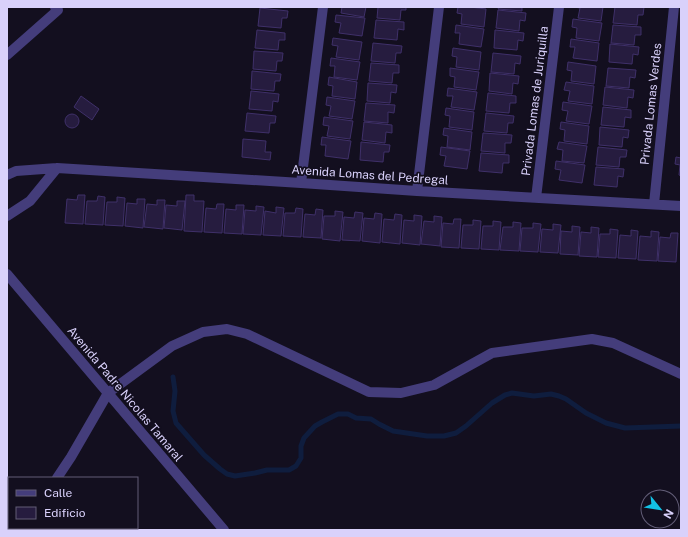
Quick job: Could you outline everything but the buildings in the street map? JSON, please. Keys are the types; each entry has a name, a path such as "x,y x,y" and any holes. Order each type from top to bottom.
{"street":[{"path":"7,55 58,10 55,7"},
{"path":"301,183 323,7"},
{"path":"417,192 439,7"},
{"name":"Privada Lomas de Juriquilla","path":"536,198 559,7"},
{"name":"Privada Lomas Verdes","path":"654,204 674,7"},
{"path":"7,216 30,201 57,168"},
{"name":"Avenida Lomas del Pedregal","path":"7,175 16,171 57,168 301,183 417,192 681,206"},
{"name":"Avenida Padre Nicolas Tamaral","path":"7,274 108,393 218,528"},
{"path":"58,477 108,393 172,346 203,332 227,328 247,334 368,392 402,393 434,385 492,353 592,339 613,343 681,374"}],"waterway":[{"path":"173,377 175,391 173,411 176,423 204,455 227,474 235,476 267,470 289,470 296,466 301,458 301,446 304,438 315,426 338,414 348,414 356,418 371,419 393,431 427,436 444,436 456,433 492,403 505,395 512,393 534,396 551,394 559,396 586,413 606,423 625,428 681,426"},
{"path":"37,529 43,530"}]}
